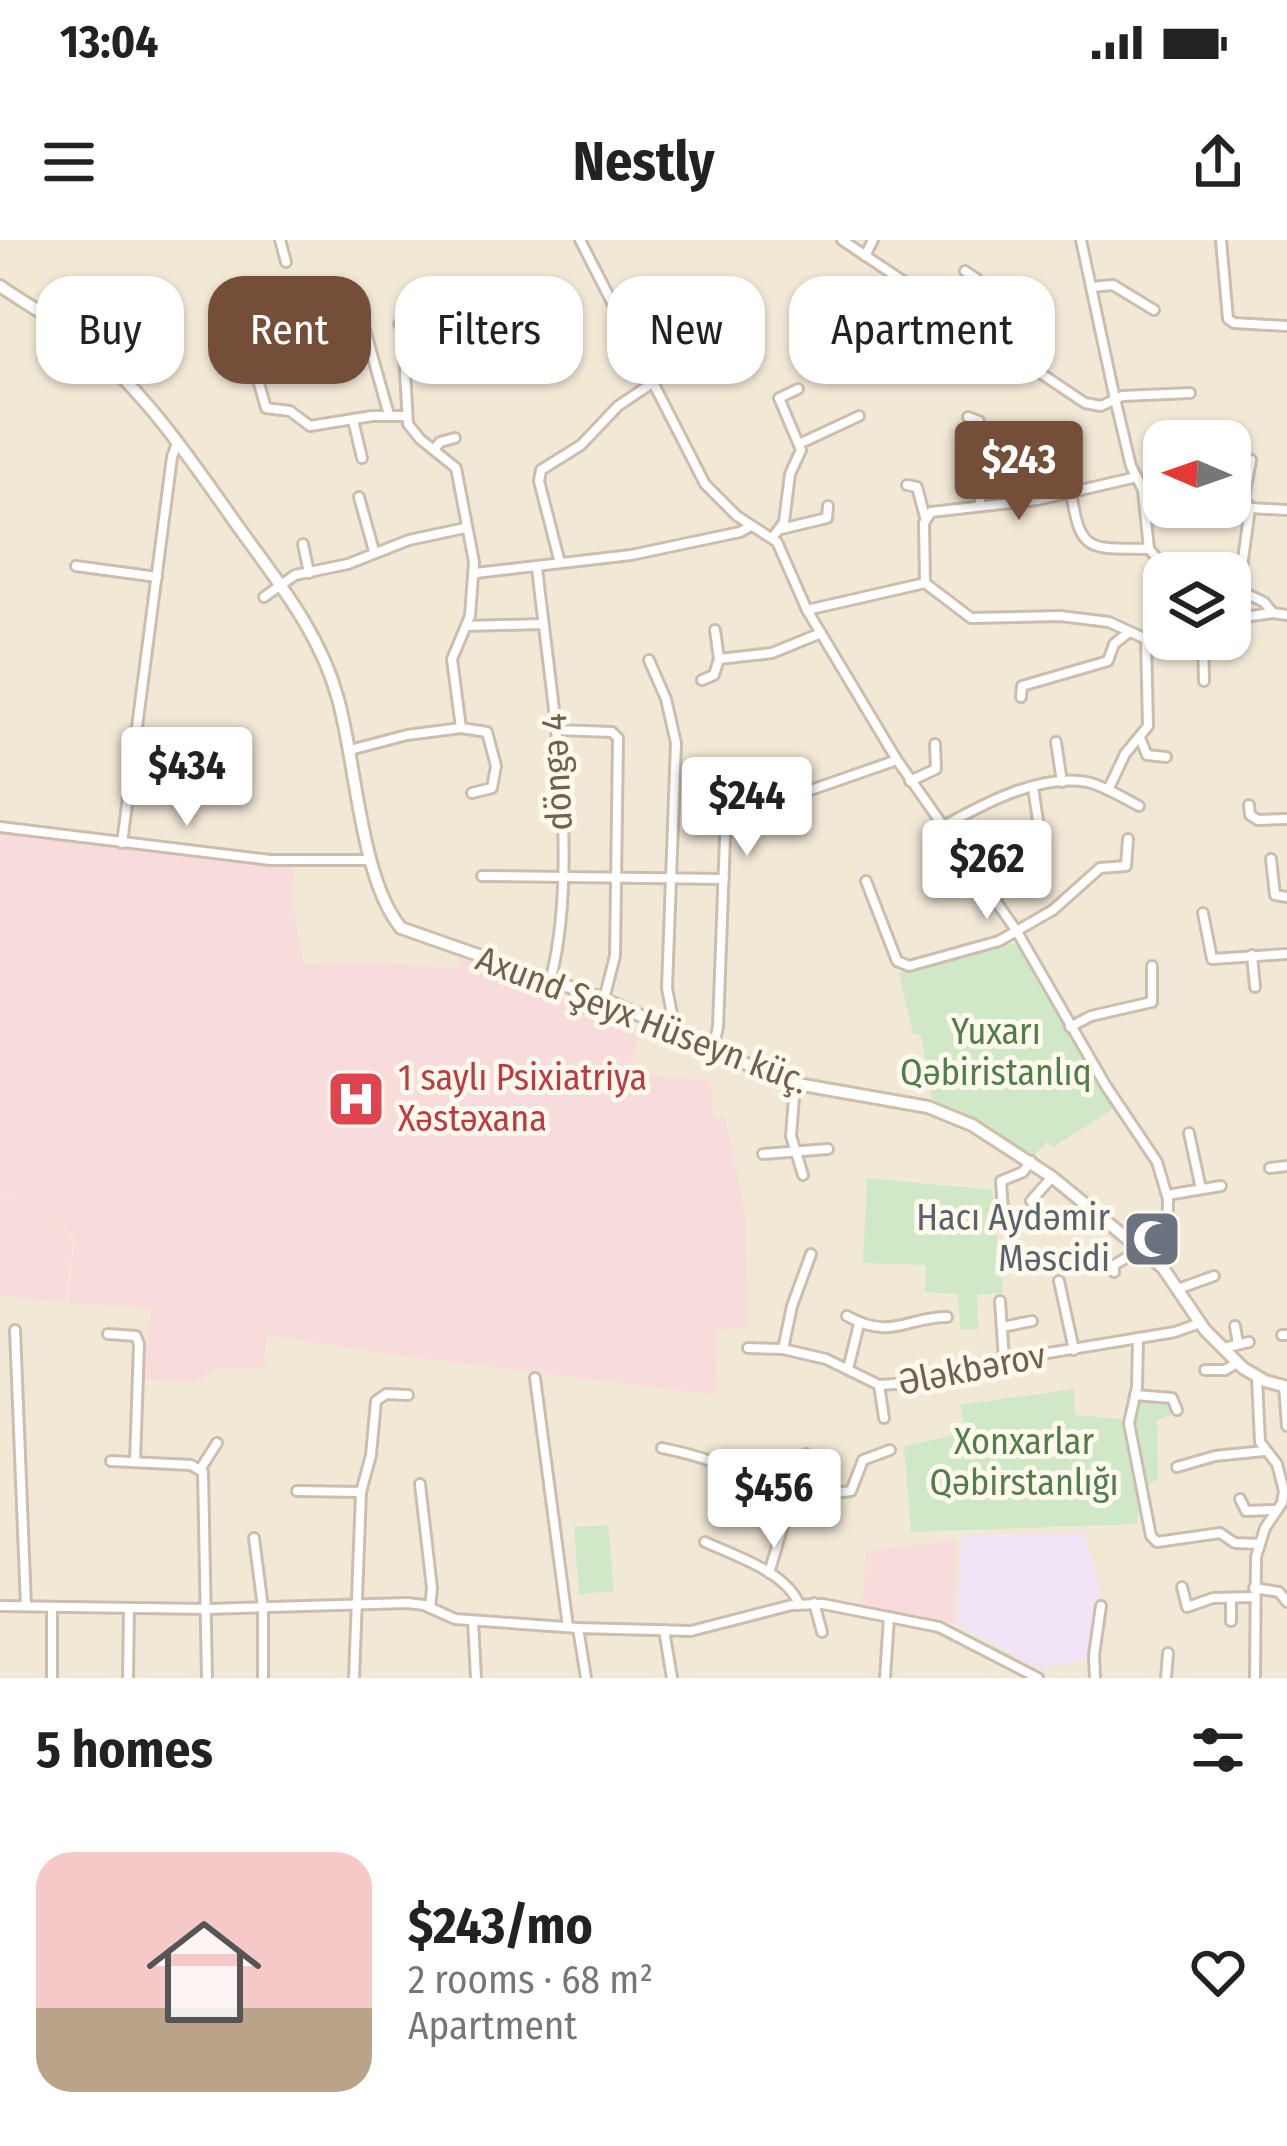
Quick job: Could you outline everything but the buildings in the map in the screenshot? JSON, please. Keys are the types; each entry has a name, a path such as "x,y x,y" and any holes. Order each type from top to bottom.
{"main road":[{"name":"Axund Şeyx Hüseyn küç.","path":"0,286 36,310"},
{"name":"Axund Şeyx Hüseyn küç.","path":"123,384 177,443 315,637 338,697 373,860 401,928 604,999 794,1085 942,1112 1052,1177 1163,1268 1200,1323 1238,1364 1257,1378 1285,1386"}],"street":[{"path":"280,240 286,262"},
{"path":"580,240 607,292"},
{"path":"842,240 896,276"},
{"path":"865,256 873,240"},
{"path":"1082,240 1114,399 1143,490 1152,552"},
{"path":"1221,240 1228,319 1287,326"},
{"path":"965,271 976,276"},
{"path":"1091,286 1113,285 1154,310"},
{"path":"371,351 389,415"},
{"path":"1055,383 1085,403 1101,406 1114,399 1190,393"},
{"path":"260,384 269,410 290,411 310,426 406,416"},
{"path":"405,384 406,416 420,439 456,468 476,573 466,626 452,659 460,728"},
{"path":"560,563 539,481 541,470 581,446 618,406 651,385 705,484 751,526 777,533 820,522 827,518 828,506"},
{"path":"798,389 779,398 799,444 777,533 807,610 910,781 1016,930 1070,1027 1157,1162 1167,1195 1163,1268"},
{"path":"799,444 859,416"},
{"path":"968,416 979,421 980,506"},
{"path":"353,420 362,458"},
{"path":"434,450 440,442 455,438"},
{"path":"122,843 177,443"},
{"path":"1042,457 1050,496"},
{"path":"925,517 931,512 1050,496 1136,477"},
{"path":"908,485 917,487 925,517 925,583"},
{"path":"1071,490 1077,528 1087,542 1105,548 1149,549"},
{"path":"359,497 374,551"},
{"path":"1251,508 1287,510"},
{"path":"476,573 631,555 751,526"},
{"path":"264,596 278,584 348,564 374,551 465,529"},
{"path":"303,544 309,573"},
{"path":"76,566 158,577"},
{"name":"döngə 4","path":"538,567 556,730 561,878 551,978"},
{"path":"807,610 925,583"},
{"path":"925,583 971,618 1060,616 1109,622 1143,638"},
{"path":"1251,596 1273,613"},
{"path":"1251,616 1287,615"},
{"path":"466,626 543,624"},
{"path":"702,680 714,675 719,659 715,630"},
{"path":"719,659 772,653 821,633"},
{"path":"1022,697 1022,686 1108,661 1112,647 1129,633"},
{"path":"649,660 666,699 676,743 668,988 675,1032"},
{"path":"1108,790 1149,719 1147,660"},
{"path":"1204,660 1204,681"},
{"path":"350,751 407,735 460,728 487,732 494,751 492,788 472,793"},
{"path":"556,730 612,732 618,738 615,956 604,999"},
{"path":"1141,738 1147,768"},
{"path":"1056,742 1062,782"},
{"path":"910,781 936,769 935,744"},
{"path":"1148,755 1166,757"},
{"path":"726,811 782,800 897,760"},
{"path":"942,827 1033,787 1062,782 1086,782 1139,806"},
{"path":"1033,787 1039,828"},
{"path":"713,1049 718,1027 726,790"},
{"path":"1249,805 1250,815 1258,820 1287,819"},
{"path":"0,827 270,860 373,860"},
{"path":"866,881 902,965 992,944 1053,910 1100,868 1126,866 1128,839"},
{"path":"1271,859 1275,895 1287,897"},
{"path":"482,876 724,879"},
{"path":"1202,913 1212,959 1287,954"},
{"path":"1252,956 1255,987"},
{"path":"1070,1027 1091,1016 1152,1002 1152,966"},
{"path":"794,1085 790,1124 803,1175"},
{"path":"1189,1133 1201,1190"},
{"path":"763,1154 828,1149"},
{"path":"1003,1211 1001,1180 1023,1172 1031,1161"},
{"path":"1270,1168 1287,1166"},
{"path":"1031,1201 1052,1177"},
{"path":"1167,1195 1221,1186"},
{"path":"1114,1272 1114,1264 1141,1249"},
{"path":"783,1349 811,1254"},
{"path":"1178,1288 1214,1276"},
{"path":"1059,1281 1074,1350"},
{"path":"1000,1301 1004,1360"},
{"path":"847,1316 860,1323 910,1327 926,1318 947,1317"},
{"path":"1002,1327 1032,1321"},
{"path":"848,1369 860,1323"},
{"name":"Ələkbərov","path":"748,1348 783,1349 826,1359 879,1385 944,1381 969,1366 1200,1323"},
{"path":"1223,1349 1244,1343 1235,1326"},
{"path":"15,1330 26,1606"},
{"path":"108,1334 136,1336 139,1343 135,1462"},
{"path":"1138,1338 1130,1428 1153,1539 1170,1543 1220,1533 1235,1543 1259,1544"},
{"path":"1205,1370 1226,1370 1238,1364"},
{"path":"535,1378 573,1628 586,1678"},
{"path":"1255,1678 1259,1544 1285,1490 1258,1435 1257,1378"},
{"path":"879,1385 884,1418"},
{"path":"1285,1386 1287,1426"},
{"path":"354,1678 361,1492 371,1456 376,1401 386,1394 408,1395"},
{"path":"1136,1395 1172,1398 1177,1410"},
{"path":"207,1678 201,1468 217,1443"},
{"path":"662,1448 720,1463 750,1490 814,1494 851,1491 863,1460 890,1450"},
{"path":"1177,1467 1215,1456 1264,1451"},
{"path":"769,1573 789,1490 806,1454"},
{"path":"1276,1464 1287,1459"},
{"path":"111,1461 201,1468"},
{"path":"420,1484 432,1588 430,1608"},
{"path":"297,1490 361,1492"},
{"path":"1240,1499 1246,1511 1274,1510"},
{"path":"254,1538 263,1608 263,1678"},
{"path":"705,1542 769,1573 794,1593 799,1604"},
{"path":"1182,1587 1184,1606 1254,1592 1279,1592 1287,1602"},
{"path":"1231,1598 1231,1621"},
{"path":"0,1606 206,1609 407,1603 444,1617 472,1621 700,1630 814,1603 946,1629 1032,1676"},
{"path":"814,1603 822,1632"},
{"path":"52,1606 52,1678"},
{"path":"1095,1678 1101,1606"},
{"path":"128,1678 129,1608"},
{"path":"886,1678 889,1617"},
{"path":"472,1621 476,1678"},
{"path":"664,1630 672,1678"},
{"path":"1166,1678 1168,1653"}],"shaded area":[{"path":"0,240 1287,240 1287,1678 0,1678"},
{"name":"1 saylı Psixiatriya Xəstəxana","path":"0,832 294,869 292,903 304,964 379,962 456,969 459,956 640,1031 627,1073 710,1081 714,1118 725,1117 746,1216 747,1328 717,1330 716,1395 267,1335 264,1369 214,1369 193,1383 143,1379 151,1308 68,1303 75,1240 52,1213 73,1241 66,1302 0,1296 0,1198 24,1201 0,1196"},
{"path":"1084,1533 1100,1586 1090,1658 1041,1669 957,1625 961,1535"},
{"path":"956,1540 954,1623 863,1607 866,1551"}],"green space":[{"name":"Yuxarı Qəbiristanlıq","path":"1005,943 1019,945 1113,1109 1053,1147 1048,1141 1034,1155 932,1099 921,1035 913,1034 899,973"},
{"path":"867,1178 992,1190 1003,1293 977,1295 978,1329 960,1329 958,1294 925,1292 926,1265 863,1263"},
{"name":"Xonxarlar Qəbirstanlığı","path":"1074,1389 1075,1415 1131,1420 1139,1397 1172,1400 1174,1414 1157,1420 1158,1479 1141,1489 1137,1524 911,1532 904,1446 966,1433 960,1405"},
{"path":"608,1525 614,1591 579,1594 574,1527"}],"place":[{"name":"1 saylı Psixiatriya Xəstəxana","path":"356,1099"},
{"name":"Hacı Aydəmir Məscidi","path":"1152,1239"}]}
